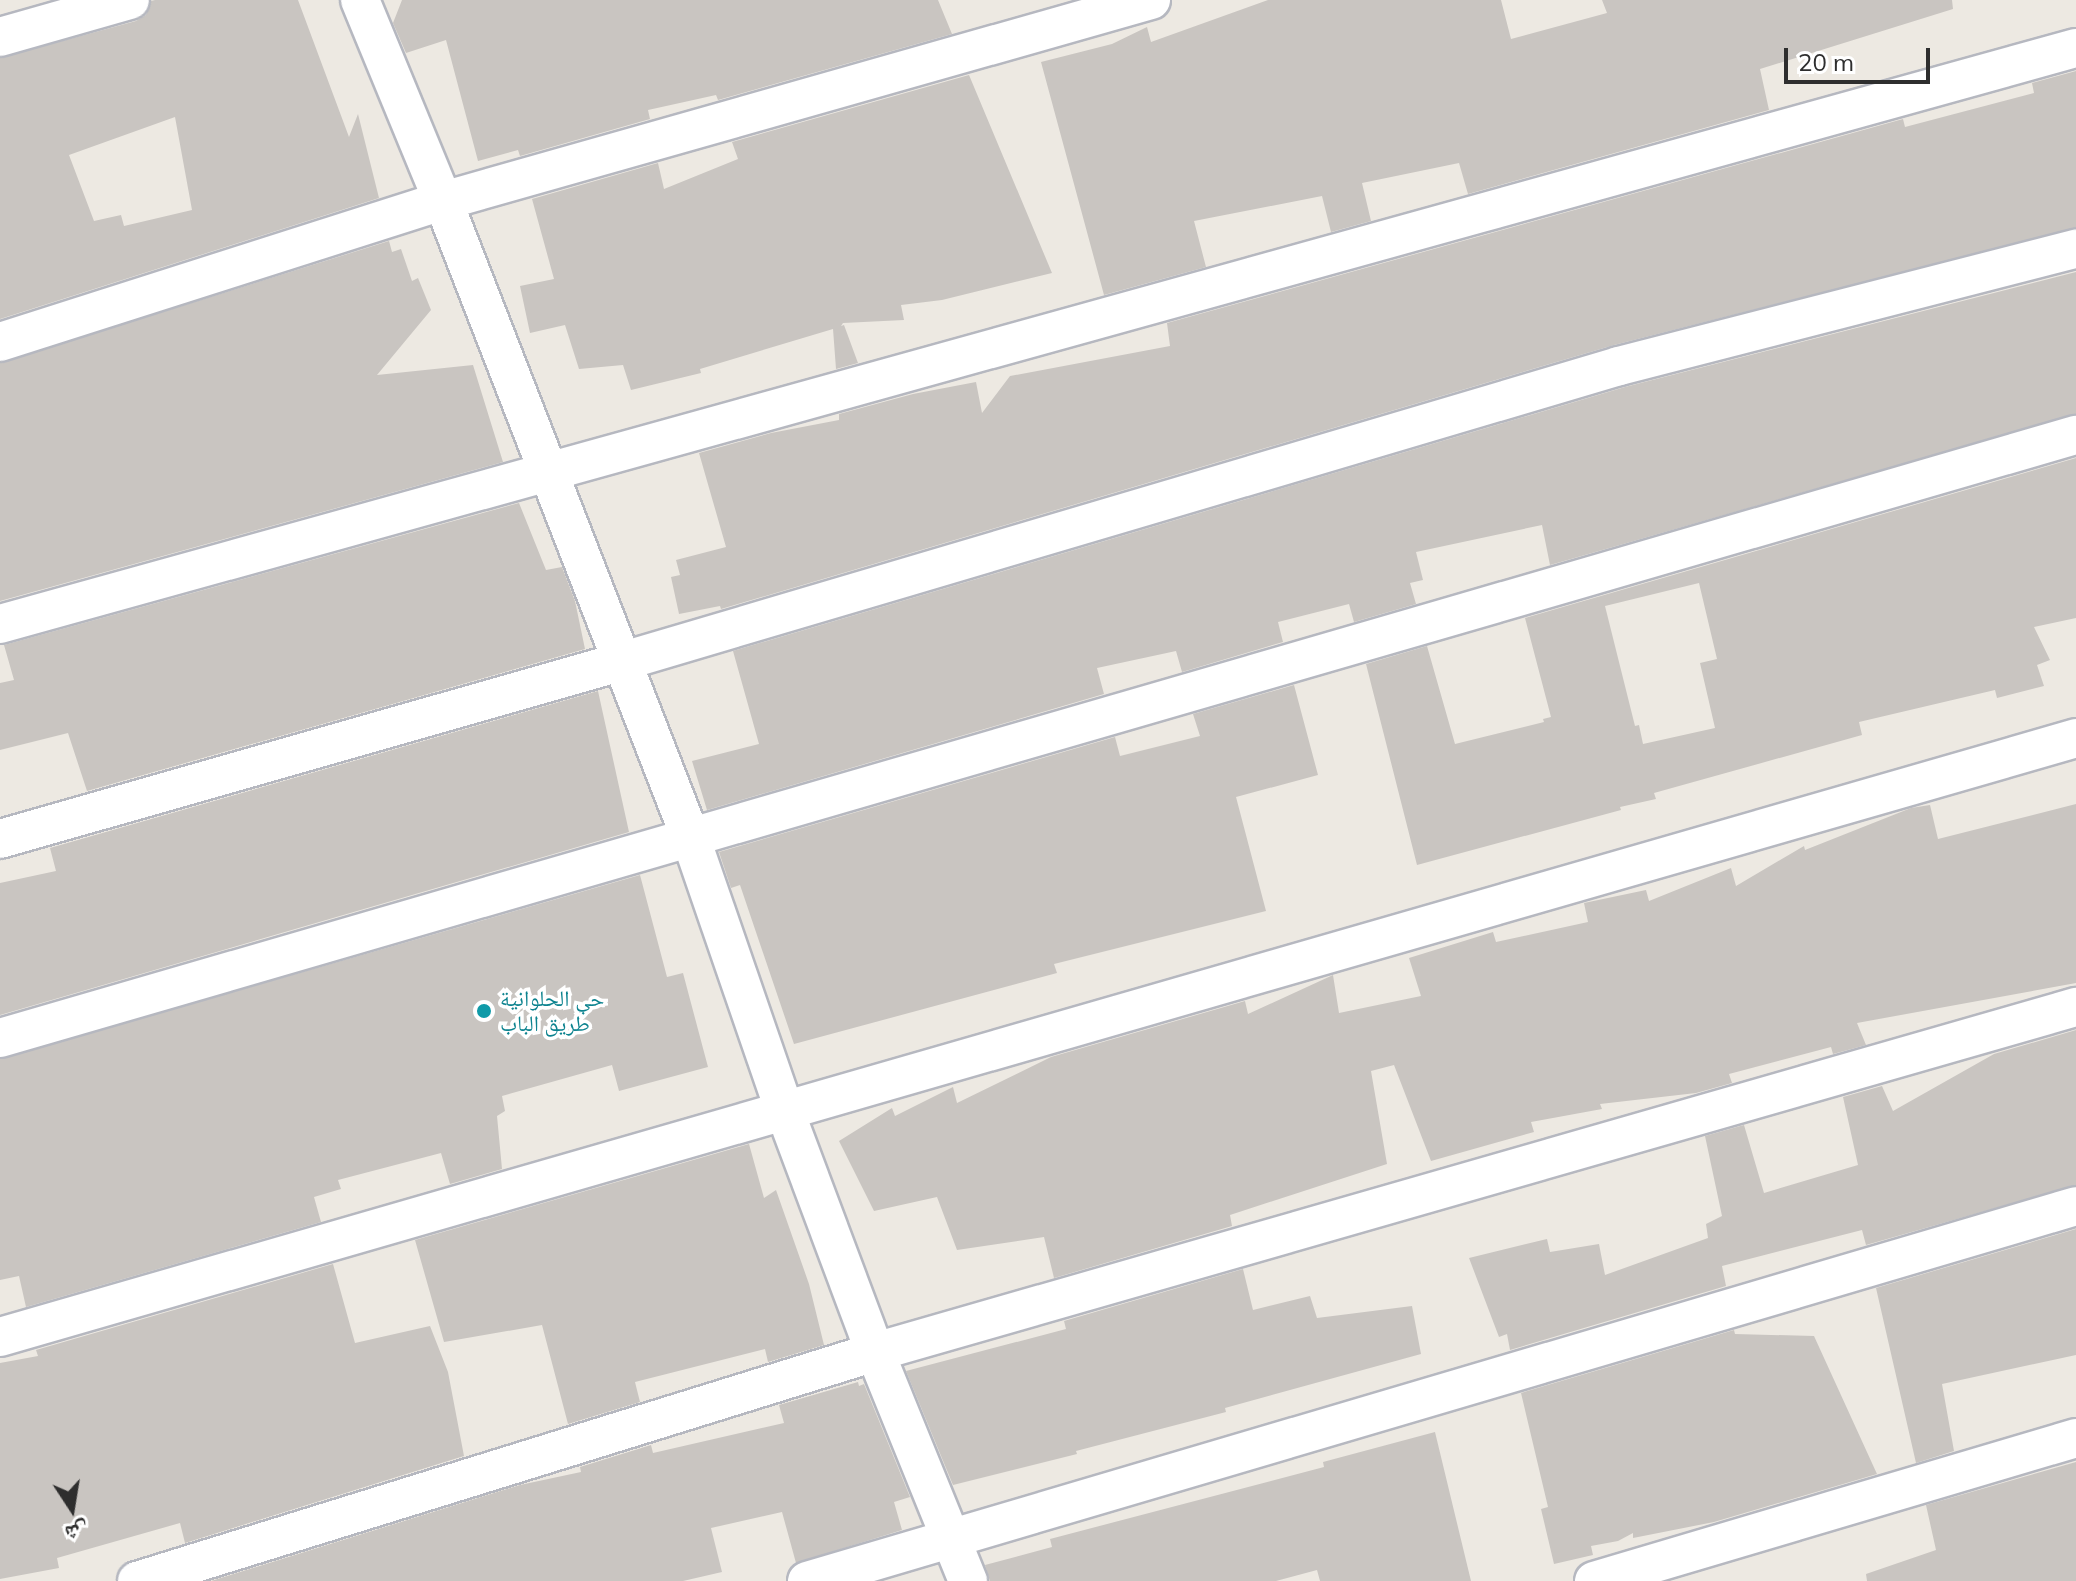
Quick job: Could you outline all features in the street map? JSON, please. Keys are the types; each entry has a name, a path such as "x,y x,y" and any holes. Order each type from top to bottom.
{"street":[{"path":"0,37 130,0"},
{"path":"360,0 443,201 690,836 784,1109 875,1352 968,1581"},
{"path":"0,342 443,201 1151,0"},
{"path":"0,624 2076,48"},
{"path":"0,839 620,662 1619,366 2076,249"},
{"path":"0,1038 2076,435"},
{"path":"0,1337 2076,738"},
{"path":"137,1581 875,1352 2076,1007"},
{"path":"807,1581 2076,1206"},
{"path":"1594,1581 2076,1438"}],"building":[{"path":"298,0 349,137 358,114 379,198 0,319 0,58 136,21 146,15 151,1","holes":["175,117 192,210 124,226 121,215 94,221 69,155"]},
{"path":"402,0 938,0 952,34 718,100 716,95 648,110 650,119 520,156 518,150 478,161 446,40 406,53 393,23"},
{"path":"1268,0 1501,0 1511,39 1607,13 1602,0 1952,0 1953,9 1760,69 1769,110 1468,194 1459,163 1362,183 1371,221 1331,232 1322,196 1194,221 1206,267 1104,295 1041,62 1112,44 1147,27 1151,42"},
{"path":"2076,71 2076,228 1614,345 721,609 720,606 679,614 671,577 680,575 676,560 726,547 699,453 771,433 839,420 839,414 913,394 976,382 982,413 1010,376 1170,346 1167,323 1903,119 1905,127 2034,93 2032,83"},
{"path":"969,75 1052,273 942,300 901,305 904,320 843,323 841,326 844,325 858,363 836,369 833,329 700,369 701,373 631,390 623,365 579,369 565,325 530,333 520,286 554,279 532,199 658,163 664,189 738,159 732,142"},
{"path":"389,241 392,252 401,249 412,281 418,278 431,310 377,375 473,365 503,462 0,601 0,363"},
{"path":"2076,272 2076,414 1550,565 1542,525 1416,552 1423,580 1410,583 1416,604 1354,622 1349,604 1278,622 1283,642 1182,672 1176,651 1097,668 1104,694 707,810 692,761 759,744 733,651 1625,387"},
{"path":"2076,458 2076,618 2034,627 2050,660 2037,665 2044,686 1997,698 1995,690 1859,722 1862,735 1654,793 1656,799 1620,807 1621,810 1417,865 1366,664 1427,646 1455,744 1544,722 1543,719 1551,717 1525,618","holes":["1699,583 1717,659 1700,663 1715,728 1643,744 1639,725 1635,726 1605,606"]},
{"path":"519,503 546,570 562,567 575,601 585,649 87,791 68,733 0,750 0,683 14,680 4,645"},
{"path":"1294,685 1318,775 1236,797 1266,911 1054,964 1057,973 794,1044 740,885 731,888 719,852 1115,737 1120,756 1200,736 1193,714"},
{"path":"598,691 629,832 0,1015 0,883 56,871 50,848"},
{"path":"2076,804 2076,983 1857,1023 1866,1045 1833,1054 1831,1047 1729,1074 1732,1083 1696,1093 1600,1104 1602,1109 1531,1122 1534,1132 1431,1161 1394,1065 1371,1071 1387,1164 1230,1215 1232,1226 1054,1278 1044,1237 957,1250 937,1197 874,1211 839,1141 892,1108 895,1116 953,1087 957,1103 1051,1057 1245,1001 1248,1014 1333,975 1339,1013 1421,996 1409,958 1493,932 1496,942 1588,922 1584,903 1646,890 1649,901 1731,868 1736,886 1804,846 1805,850 1911,808 1930,805 1938,839"},
{"path":"640,875 667,977 683,973 708,1067 619,1091 612,1065 502,1096 505,1111 497,1116 502,1169 450,1184 441,1153 338,1180 341,1189 314,1197 321,1222 26,1307 19,1276 0,1280 0,1059"},
{"path":"2076,1030 2076,1185 1866,1245 1862,1230 1722,1266 1726,1286 1510,1350 1507,1334 1499,1337 1469,1258 1547,1239 1550,1252 1599,1244 1605,1275 1708,1238 1706,1224 1722,1216 1705,1136 1744,1125 1764,1193 1858,1165 1843,1097 1882,1086 1893,1111 1994,1054"},
{"path":"749,1144 764,1198 776,1190 809,1284 824,1345 768,1362 765,1349 635,1382 640,1402 568,1424 542,1325 444,1342 415,1240"},
{"path":"2076,1229 2076,1355 1942,1384 1954,1451 1916,1463 1876,1288"},
{"path":"333,1264 355,1343 430,1326 448,1372 464,1456 185,1543 180,1523 57,1558 59,1568 0,1579 0,1363 38,1356 36,1350"},
{"path":"1243,1269 1253,1310 1310,1296 1317,1318 1412,1306 1421,1354 1225,1408 1226,1412 1076,1451 1077,1454 953,1485 906,1371 1066,1329 1064,1321"},
{"path":"1734,1330 1735,1334 1814,1336 1877,1474 1714,1522 1633,1538 1633,1533 1618,1541 1591,1546 1593,1555 1554,1564 1541,1509 1548,1507 1521,1393"},
{"path":"858,1382 859,1386 864,1384 910,1497 894,1502 902,1530 796,1563 782,1512 711,1528 722,1572 683,1581 211,1581 520,1485 581,1472 580,1467 651,1445 653,1453 784,1423 779,1405"},
{"path":"1435,1432 1471,1581 1320,1581 1317,1570 1276,1581 990,1581 985,1565 1052,1547 1050,1539 1324,1467 1323,1462"},
{"path":"2076,1462 2076,1581 1867,1581 1866,1574 1936,1550 1926,1505"}],"place":[{"name":"حي الحلوانية طريق الباب","path":"484,1011"}]}
